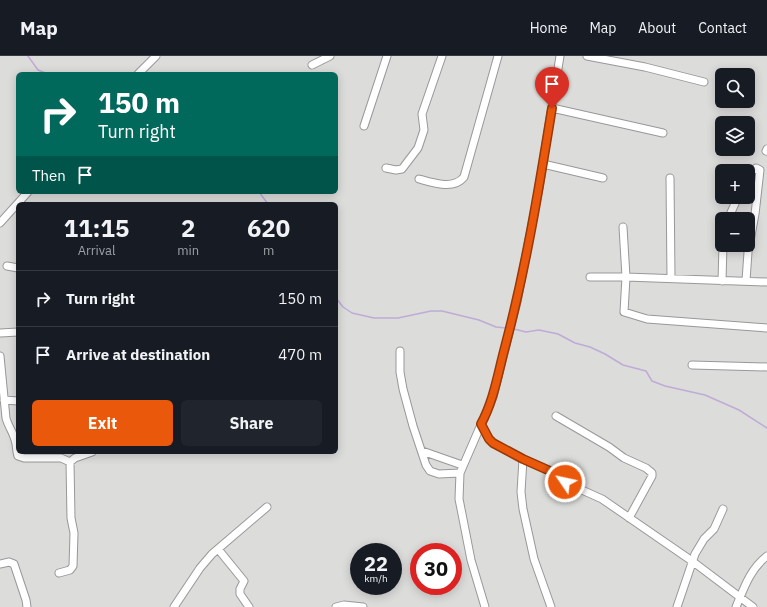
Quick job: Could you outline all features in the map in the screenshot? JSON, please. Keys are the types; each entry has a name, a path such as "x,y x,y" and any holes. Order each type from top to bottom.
{"street":[{"path":"140,72 156,56"},
{"path":"312,65 330,56"},
{"path":"364,126 387,56"},
{"path":"386,168 396,170 402,169 418,148 424,130 422,114 442,56"},
{"path":"419,179 439,184 462,181 498,56"},
{"path":"485,607 471,560 459,499 460,473 462,465 493,397 517,302 543,164 560,56"},
{"path":"587,56 645,67 704,82"},
{"path":"552,108 663,133"},
{"path":"543,164 603,178"},
{"path":"746,281 748,252 755,214 760,170 755,169"},
{"path":"670,178 671,278"},
{"path":"19,202 26,194"},
{"path":"0,223 16,205"},
{"path":"623,227 626,277 624,312 647,319 767,328"},
{"path":"722,281 723,252"},
{"path":"8,266 16,268"},
{"path":"590,277 671,278 767,282"},
{"path":"0,333 16,332"},
{"path":"400,351 402,389 426,465 430,471 439,474 460,473"},
{"path":"0,356 6,418 8,426 16,440 16,451"},
{"path":"692,365 767,367"},
{"path":"4,400 16,401"},
{"path":"556,416 609,447 624,458 646,468 652,473 652,476 629,518"},
{"path":"481,424 489,439 493,443 550,471 573,486 602,499 753,607"},
{"path":"422,451 462,465"},
{"path":"17,454 18,456 24,458 61,458 70,462"},
{"path":"70,462 75,458 86,454"},
{"path":"523,459 521,492 523,509 534,560 551,607"},
{"path":"59,573 70,570 73,566 74,533 71,518 70,462"},
{"path":"174,607 200,568 212,554 267,507"},
{"path":"677,607 695,554 704,539 714,529 723,510"},
{"path":"218,549 244,581 240,589 240,594 248,607"},
{"path":"736,607 749,576 767,556"},
{"path":"0,564 9,562 14,564 27,607"},
{"path":"336,607 344,605 363,607"}],"shaded area":[{"path":"0,56 152,56 135,72 16,72 16,194 22,194 0,218"},
{"path":"160,56 767,56 767,607 0,607 0,227 16,209 16,454 338,454 338,202 23,202 30,194 338,194 338,72 144,72"}],"waterway":[{"path":"28,56 38,70 43,72"},
{"path":"260,194 266,202"},
{"path":"338,301 343,307 352,313 374,318 398,318 431,311 442,311 479,320 496,327 506,328"},
{"path":"514,329 526,332 539,330 558,334 575,343 590,347 605,354 623,365 646,371 652,381 665,386 705,395 739,410 767,428"}],"route":[{"path":"552,108 539,188 517,302 493,397 481,424 489,439 500,448 550,471 565,482"}]}
